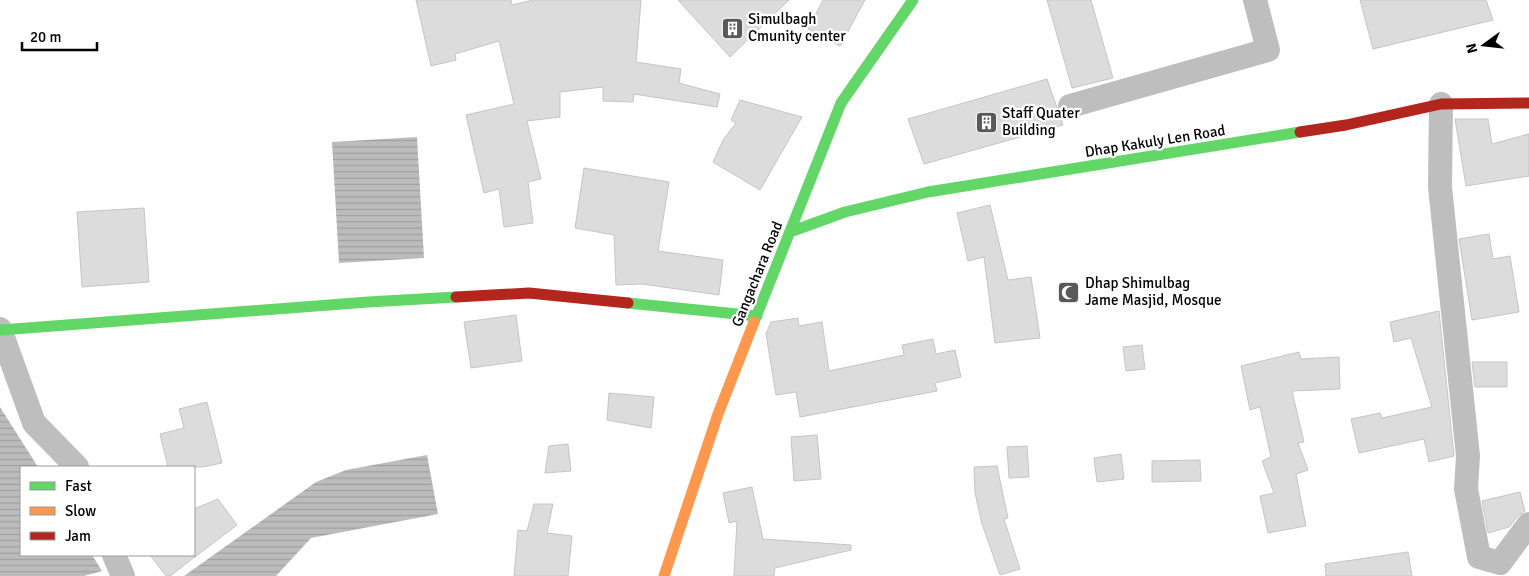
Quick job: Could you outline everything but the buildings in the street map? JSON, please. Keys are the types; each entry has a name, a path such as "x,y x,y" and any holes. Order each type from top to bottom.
{"street":[{"name":"Gangachara Road","path":"664,576 718,414 841,103 913,0"},
{"path":"1070,106 1268,50 1255,0"},
{"name":"Dhap Kakuly Len Road","path":"790,232 845,212 928,192 1346,125 1441,104 1529,103"},
{"path":"1441,104 1440,187 1467,438 1466,489 1479,557 1500,563 1529,524"},
{"path":"76,466 34,423 0,329 368,302 529,293 757,316"},
{"path":"114,556 123,576"}],"shaded area":[{"path":"417,137 424,258 339,263 332,142"},
{"path":"0,407 37,466 20,466 20,556 93,556 102,571 84,576 0,576"},
{"path":"427,455 438,514 311,538 276,576 184,576 316,482 346,470"}],"traffic: fast":[{"path":"754,322 841,103 913,0"},
{"path":"790,232 845,212 928,192 1300,132"},
{"path":"1,330 456,297"},
{"path":"628,303 757,316"}],"traffic: slow":[{"path":"664,576 718,414 754,322"}],"traffic: jam":[{"path":"1300,132 1346,125 1441,104 1529,103"},
{"path":"456,297 529,293 628,303"}],"place":[{"name":"Simulbagh Cmunity center","path":"732,28"},
{"name":"Staff Quater Building","path":"986,122"},
{"name":"Dhap Shimulbag Jame Masjid, Mosque","path":"1069,292"}]}
